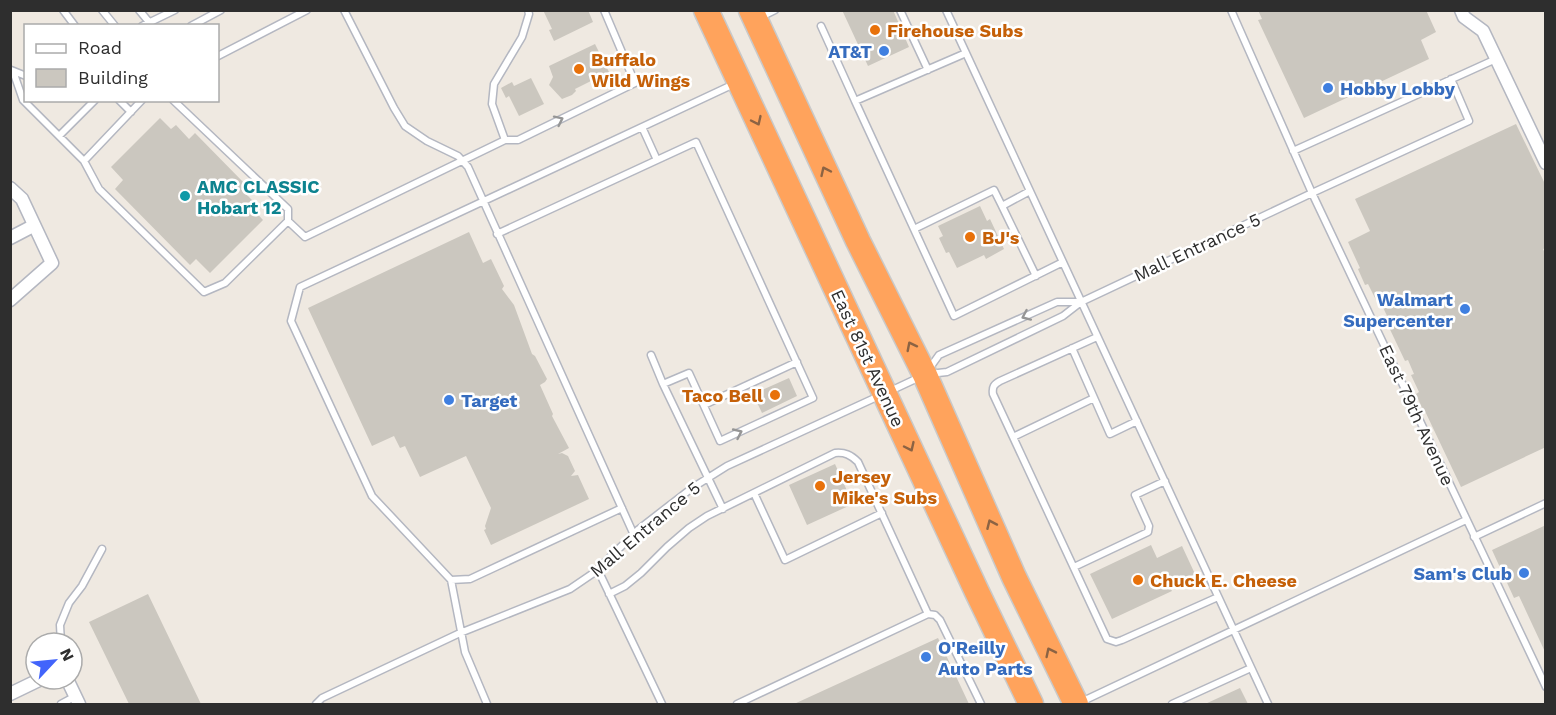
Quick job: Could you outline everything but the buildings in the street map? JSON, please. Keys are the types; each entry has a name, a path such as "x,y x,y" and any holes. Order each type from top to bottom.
{"highway":[{"name":"East 81st Avenue","path":"706,10 1031,705"},
{"path":"761,13 858,241 925,375 1014,577 1076,705"}],"street":[{"path":"1461,10 1464,17 1483,31 1545,163"},
{"path":"10,188 22,199 52,263 10,300"},
{"path":"10,238 33,226"},
{"path":"10,694 24,687"}],"lane":[{"path":"63,10 74,24"},
{"path":"102,10 113,24"},
{"path":"139,10 149,22"},
{"path":"146,24 175,10"},
{"path":"195,24 221,10"},
{"path":"219,55 307,10"},
{"path":"344,10 405,126 427,141 458,156 468,167 633,535"},
{"path":"505,140 492,104 494,84 522,37 529,14 528,10"},
{"path":"288,221 305,237 505,140 518,140 635,83 604,10"},
{"path":"900,10 928,70"},
{"path":"946,10 1268,705"},
{"name":"East 79th Avenue","path":"1231,10 1312,193 1545,687"},
{"path":"821,26 954,316 1063,262"},
{"path":"855,101 966,53"},
{"path":"1293,151 1496,58"},
{"path":"12,70 24,101"},
{"name":"Mall Entrance 5","path":"316,705 322,698 460,633 570,589 598,570 633,535 692,488 728,466 925,375 947,372 1063,316 1081,302 1470,121 1451,79"},
{"path":"487,705 465,652 451,580 372,496 291,321 300,287 739,82"},
{"path":"25,102 84,162 99,189 204,292 225,284 288,221 288,208 175,102"},
{"path":"59,136 93,102"},
{"path":"121,102 131,112"},
{"path":"84,162 140,102"},
{"path":"642,127 657,160"},
{"path":"497,234 696,142 813,398 720,441 689,373 663,384"},
{"path":"914,229 994,190 1036,276"},
{"path":"1002,206 1030,191"},
{"name":"Mall Entrance 5","path":"925,375 939,355 1057,302 1081,302"},
{"path":"1097,337 995,384 992,389 1107,639 1122,640 1218,597"},
{"path":"1072,348 1110,434 1137,421"},
{"path":"651,355 723,509"},
{"path":"704,405 797,362"},
{"path":"1013,437 1094,398"},
{"path":"609,594 625,586 689,528 707,516 835,453 844,452 858,462 928,614"},
{"path":"1074,567 1148,532 1149,526 1135,495 1165,482"},
{"path":"754,493 785,560 882,513"},
{"path":"1474,537 1545,503"},
{"path":"451,580 470,579 622,508"},
{"path":"1076,705 1466,520"},
{"path":"60,631 60,625 69,603 82,586 102,549"},
{"path":"598,570 662,705"},
{"path":"737,705 928,614 935,615 940,620 981,705"},
{"path":"1172,705 1251,668"},
{"path":"61,705 78,700"}],"place":[{"name":"Firehouse Subs","path":"875,30"},
{"name":"AT&T","path":"884,51"},
{"name":"Buffalo Wild Wings","path":"579,69"},
{"name":"Hobby Lobby","path":"1328,88"},
{"name":"AMC CLASSIC Hobart 12","path":"185,196"},
{"name":"BJ's","path":"970,237"},
{"name":"Walmart Supercenter","path":"1465,309"},
{"name":"Taco Bell","path":"775,395"},
{"name":"Target","path":"449,400"},
{"name":"Jersey Mike's Subs","path":"820,486"},
{"name":"Sam's Club","path":"1524,573"},
{"name":"Chuck E. Cheese","path":"1138,580"},
{"name":"O'Reilly Auto Parts","path":"926,657"}]}
